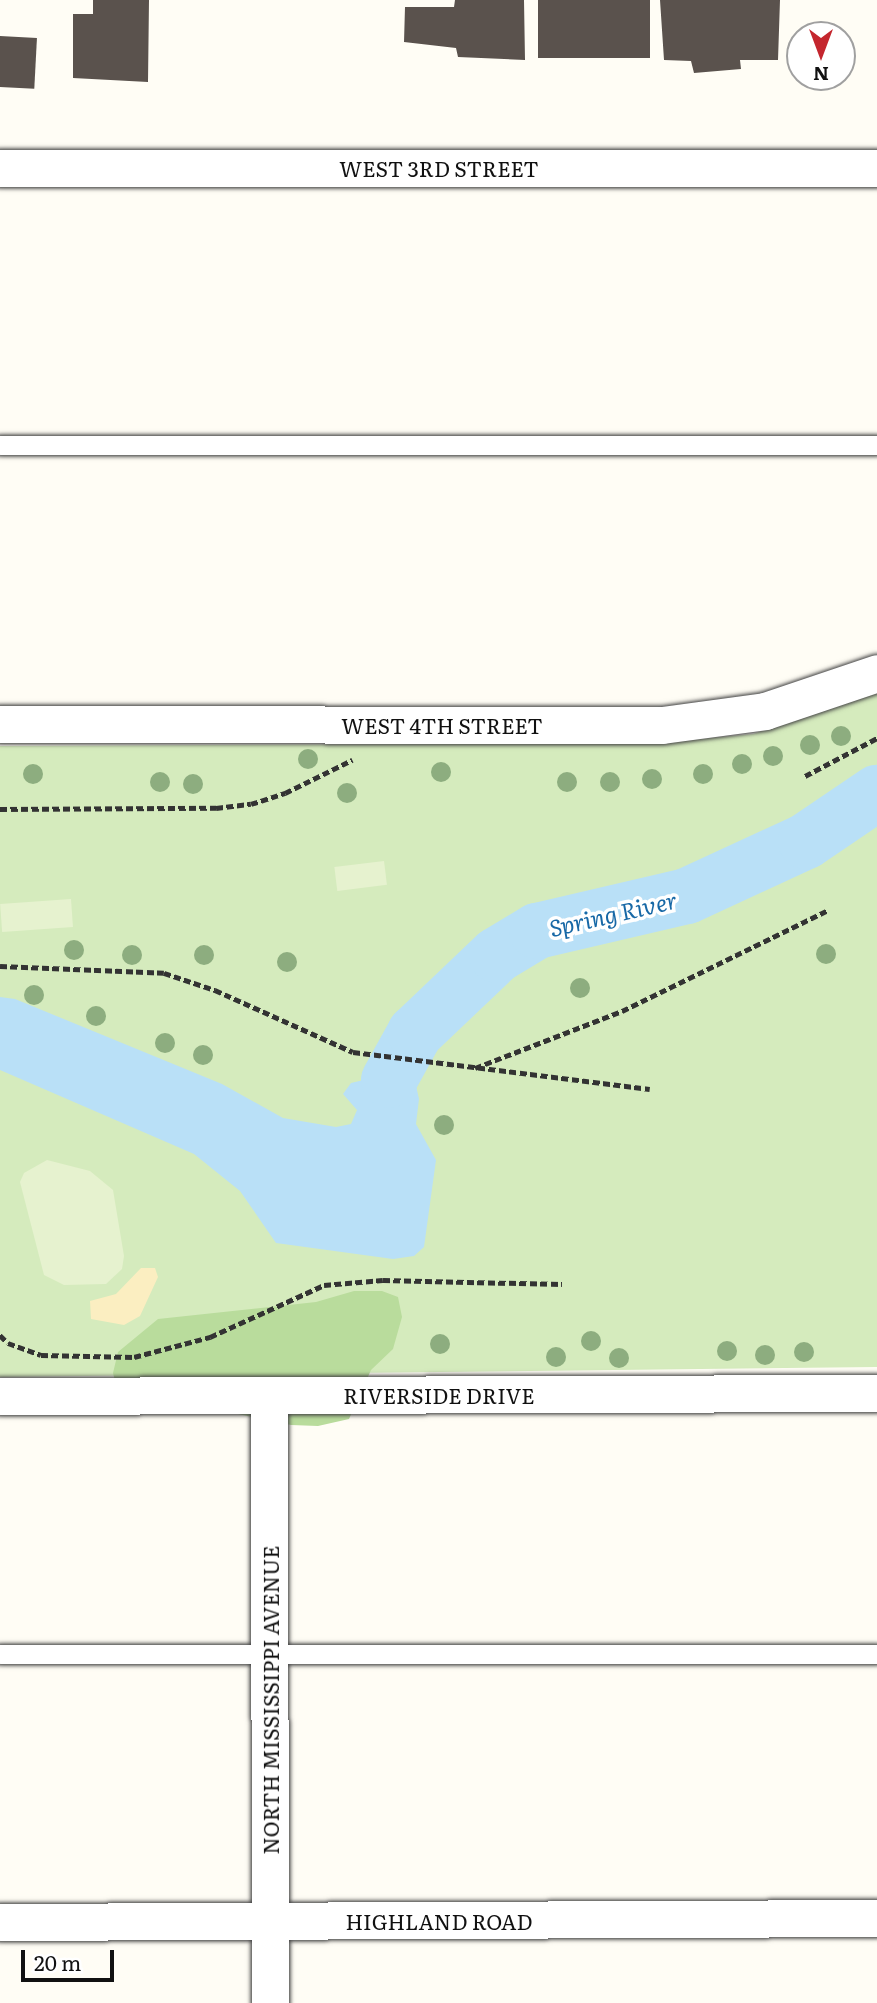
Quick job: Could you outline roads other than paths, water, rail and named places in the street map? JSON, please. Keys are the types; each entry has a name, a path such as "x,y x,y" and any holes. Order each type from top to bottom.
{"street":[{"name":"WEST 3RD STREET","path":"0,168 877,168"},
{"name":"WEST 4TH STREET","path":"0,724 662,725 765,711 877,673"},
{"name":"RIVERSIDE DRIVE","path":"0,1396 877,1393"},
{"name":"NORTH MISSISSIPPI AVENUE","path":"269,1396 270,2003"},
{"name":"HIGHLAND ROAD","path":"0,1922 877,1918"}],"lane":[{"path":"0,445 877,445"},
{"path":"0,1654 877,1654"}],"water":[{"path":"0,997 15,999 222,1084 283,1118 336,1127 351,1124 357,1110 343,1094 351,1083 372,1078 415,1081 419,1099 416,1124 436,1160 424,1247 414,1256 393,1259 276,1243 240,1191 194,1154 0,1070"}],"waterway":[{"name":"Spring River","path":"389,1080 415,1033 497,955 537,931 687,896 806,841 877,793"}]}
